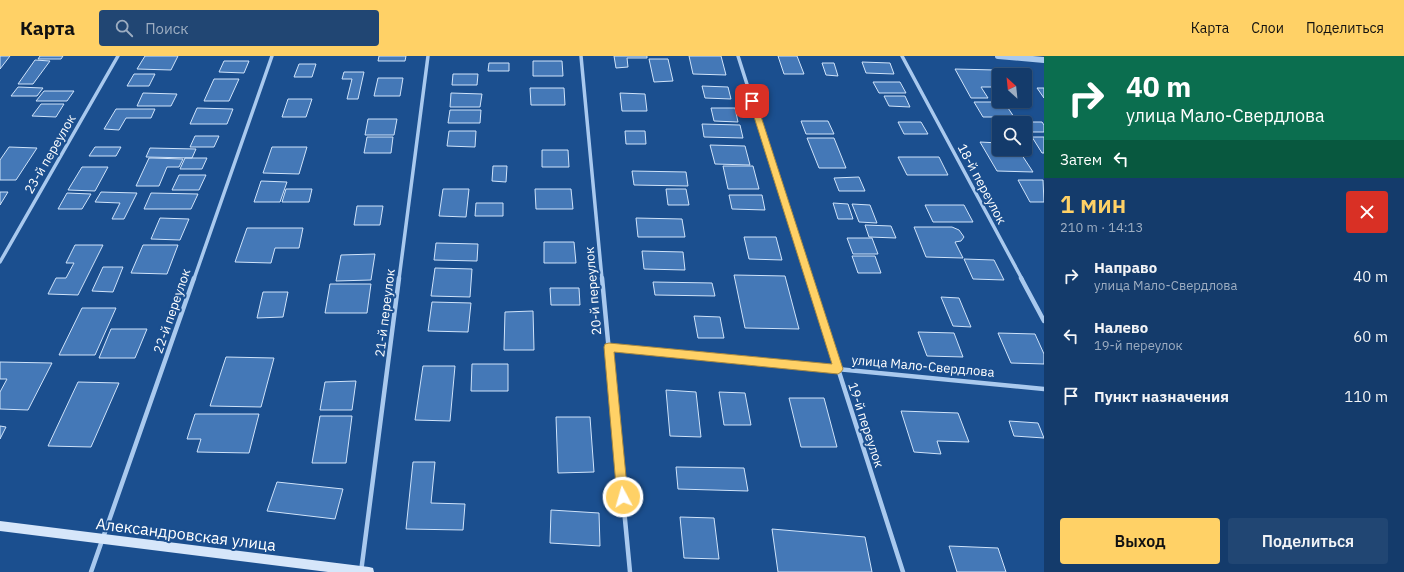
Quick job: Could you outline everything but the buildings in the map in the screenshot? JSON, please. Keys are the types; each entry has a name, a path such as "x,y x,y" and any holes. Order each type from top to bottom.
{"main road":[{"name":"Александровская улица","path":"0,526 364,572"}],"street":[{"name":"23-й переулок","path":"0,262 118,56"},
{"name":"22-й переулок","path":"91,572 272,56"},
{"name":"21-й переулок","path":"364,572 428,56"},
{"name":"20-й переулок","path":"581,56 630,572"},
{"name":"19-й переулок","path":"738,56 902,572"},
{"name":"18-й переулок","path":"902,56 1044,321"},
{"path":"998,56 1044,60"},
{"name":"улица Мало-Свердлова","path":"609,347 1044,389"}],"route":[{"path":"623,497 609,347 838,369 752,101"}]}
